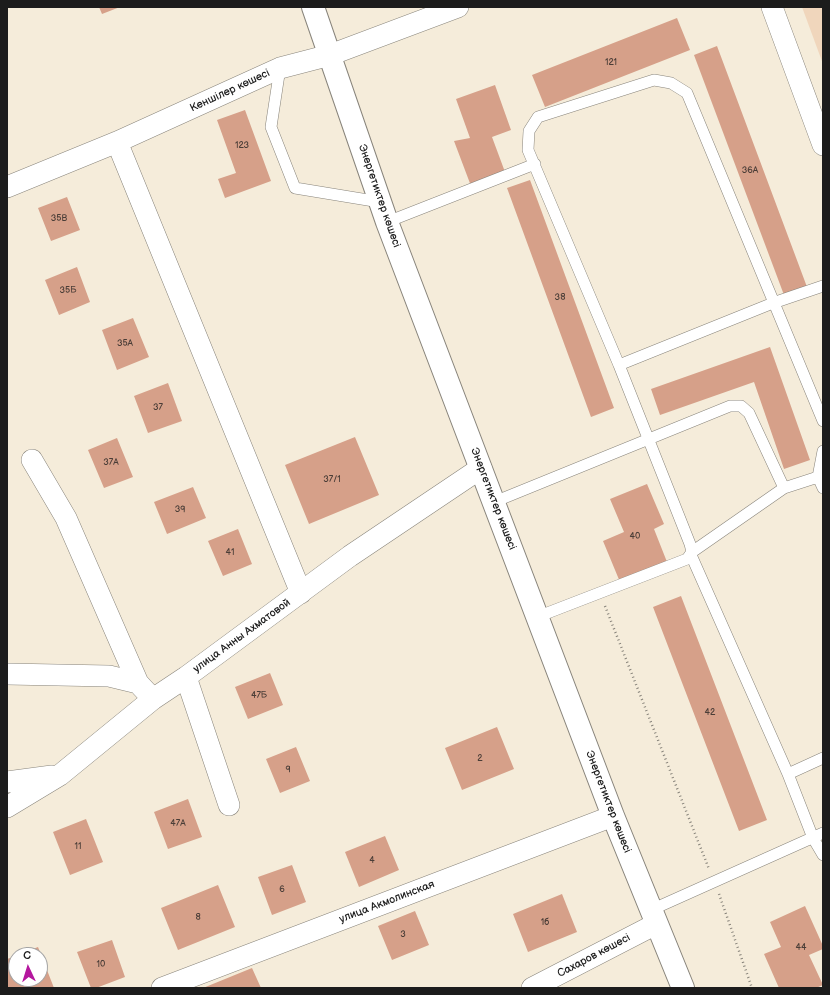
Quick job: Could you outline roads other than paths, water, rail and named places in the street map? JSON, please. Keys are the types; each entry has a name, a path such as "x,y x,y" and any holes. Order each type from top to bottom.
{"main road":[{"name":"Энергетиктер көшесі","path":"320,13 330,55 383,212 613,816 683,988"}],"street":[{"name":"Кеншілер көшесі","path":"7,187 117,142 280,68 330,55 458,7"},
{"path":"772,7 823,145"},
{"path":"117,142 301,593"},
{"path":"32,460 66,518 138,683 153,699"},
{"name":"улица Анны Ахматовой","path":"7,807 60,775 153,699 186,677 350,556 481,468"},
{"path":"7,674 109,676 138,683"},
{"path":"186,677 229,805"},
{"path":"7,782 60,775"},
{"name":"улица Акмолинская","path":"162,988 613,816"},
{"name":"Сахаров көшесі","path":"532,988 653,917"}],"lane":[{"path":"280,68 271,127 295,188 383,212 534,164"},
{"path":"823,421 687,93 671,83 654,80 538,118 529,131 528,150 619,364 690,544 691,554 788,774 818,835 823,855"},
{"path":"619,364 773,303 823,286"},
{"path":"494,502 730,406 741,406 749,413 784,488"},
{"path":"823,451 818,477 823,488"},
{"path":"537,617 687,559 691,554 784,488 818,477"},
{"path":"788,774 823,758"},
{"path":"653,917 714,882 818,835"}]}
